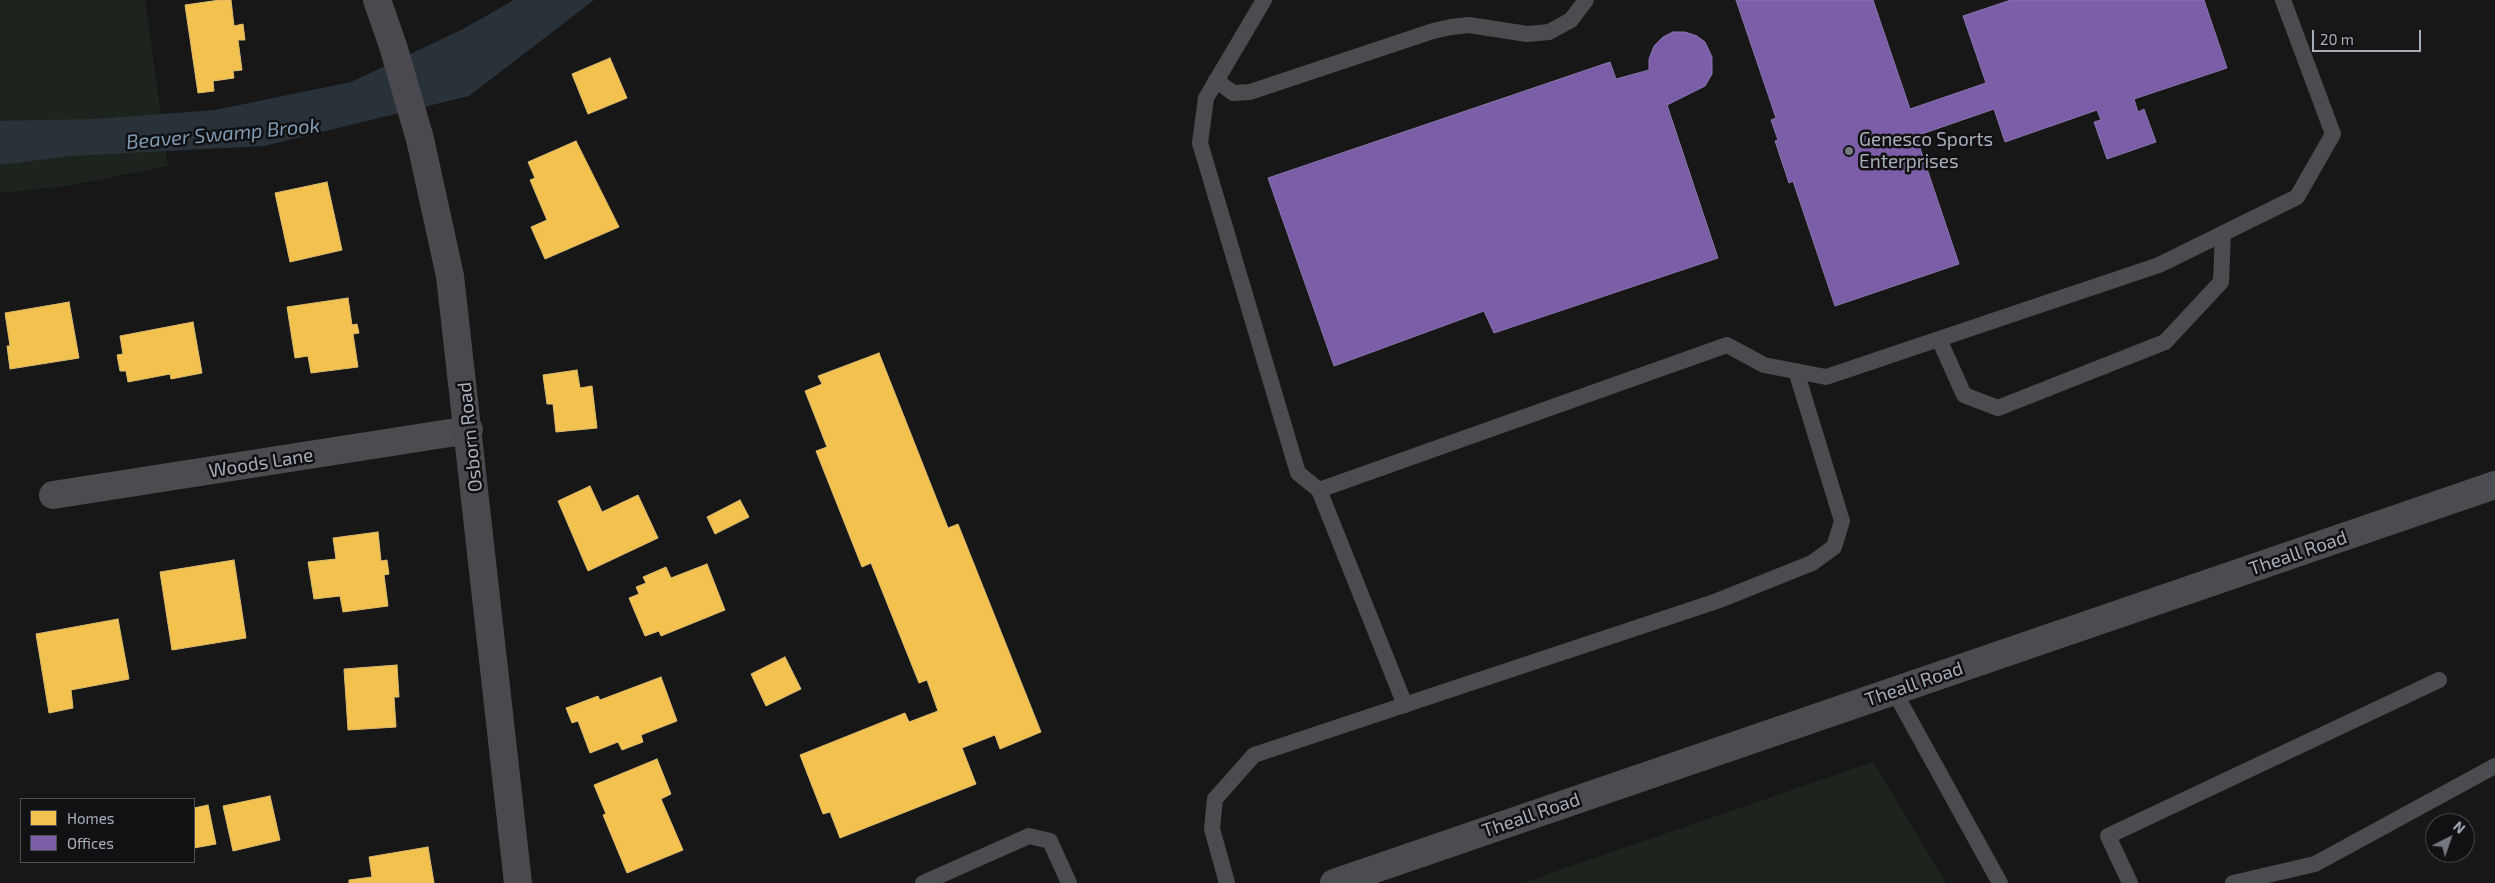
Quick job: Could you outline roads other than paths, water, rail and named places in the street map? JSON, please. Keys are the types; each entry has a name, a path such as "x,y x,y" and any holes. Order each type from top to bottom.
{"street":[{"name":"Osborn Road","path":"377,0 393,46 420,139 450,276 469,430 518,883"},
{"name":"Woods Lane","path":"53,495 469,430"},
{"name":"Theall Road","path":"1334,883 2495,485"}],"lane":[{"path":"1264,0 1206,98 1200,143 1298,473 1319,490 1405,705"},
{"path":"1216,80 1233,92 1250,92 1433,31 1451,27 1469,25 1527,34 1549,32 1570,20 1586,0"},
{"path":"1319,490 1728,345 1764,365 1826,376 2159,265 2297,197 2333,134 2283,0"},
{"path":"1939,339 1964,395 1998,408 2165,342 2221,282 2223,233"},
{"path":"1227,883 1212,829 1215,799 1254,755 1716,601 1812,563 1834,547 1842,521 1796,371"},
{"path":"2130,883 2108,836 2440,680"},
{"path":"1894,691 2000,883"},
{"path":"2233,883 2315,864 2495,766"},
{"path":"923,883 1029,836 1050,841 1069,883"}],"water":[{"name":"Beaver Swamp Brook","path":"514,0 594,0 469,96 264,146 70,156 0,165 0,121 95,119 215,110 351,82 463,29"}],"place":[{"name":"Genesco Sports Enterprises","path":"1849,151"}]}
